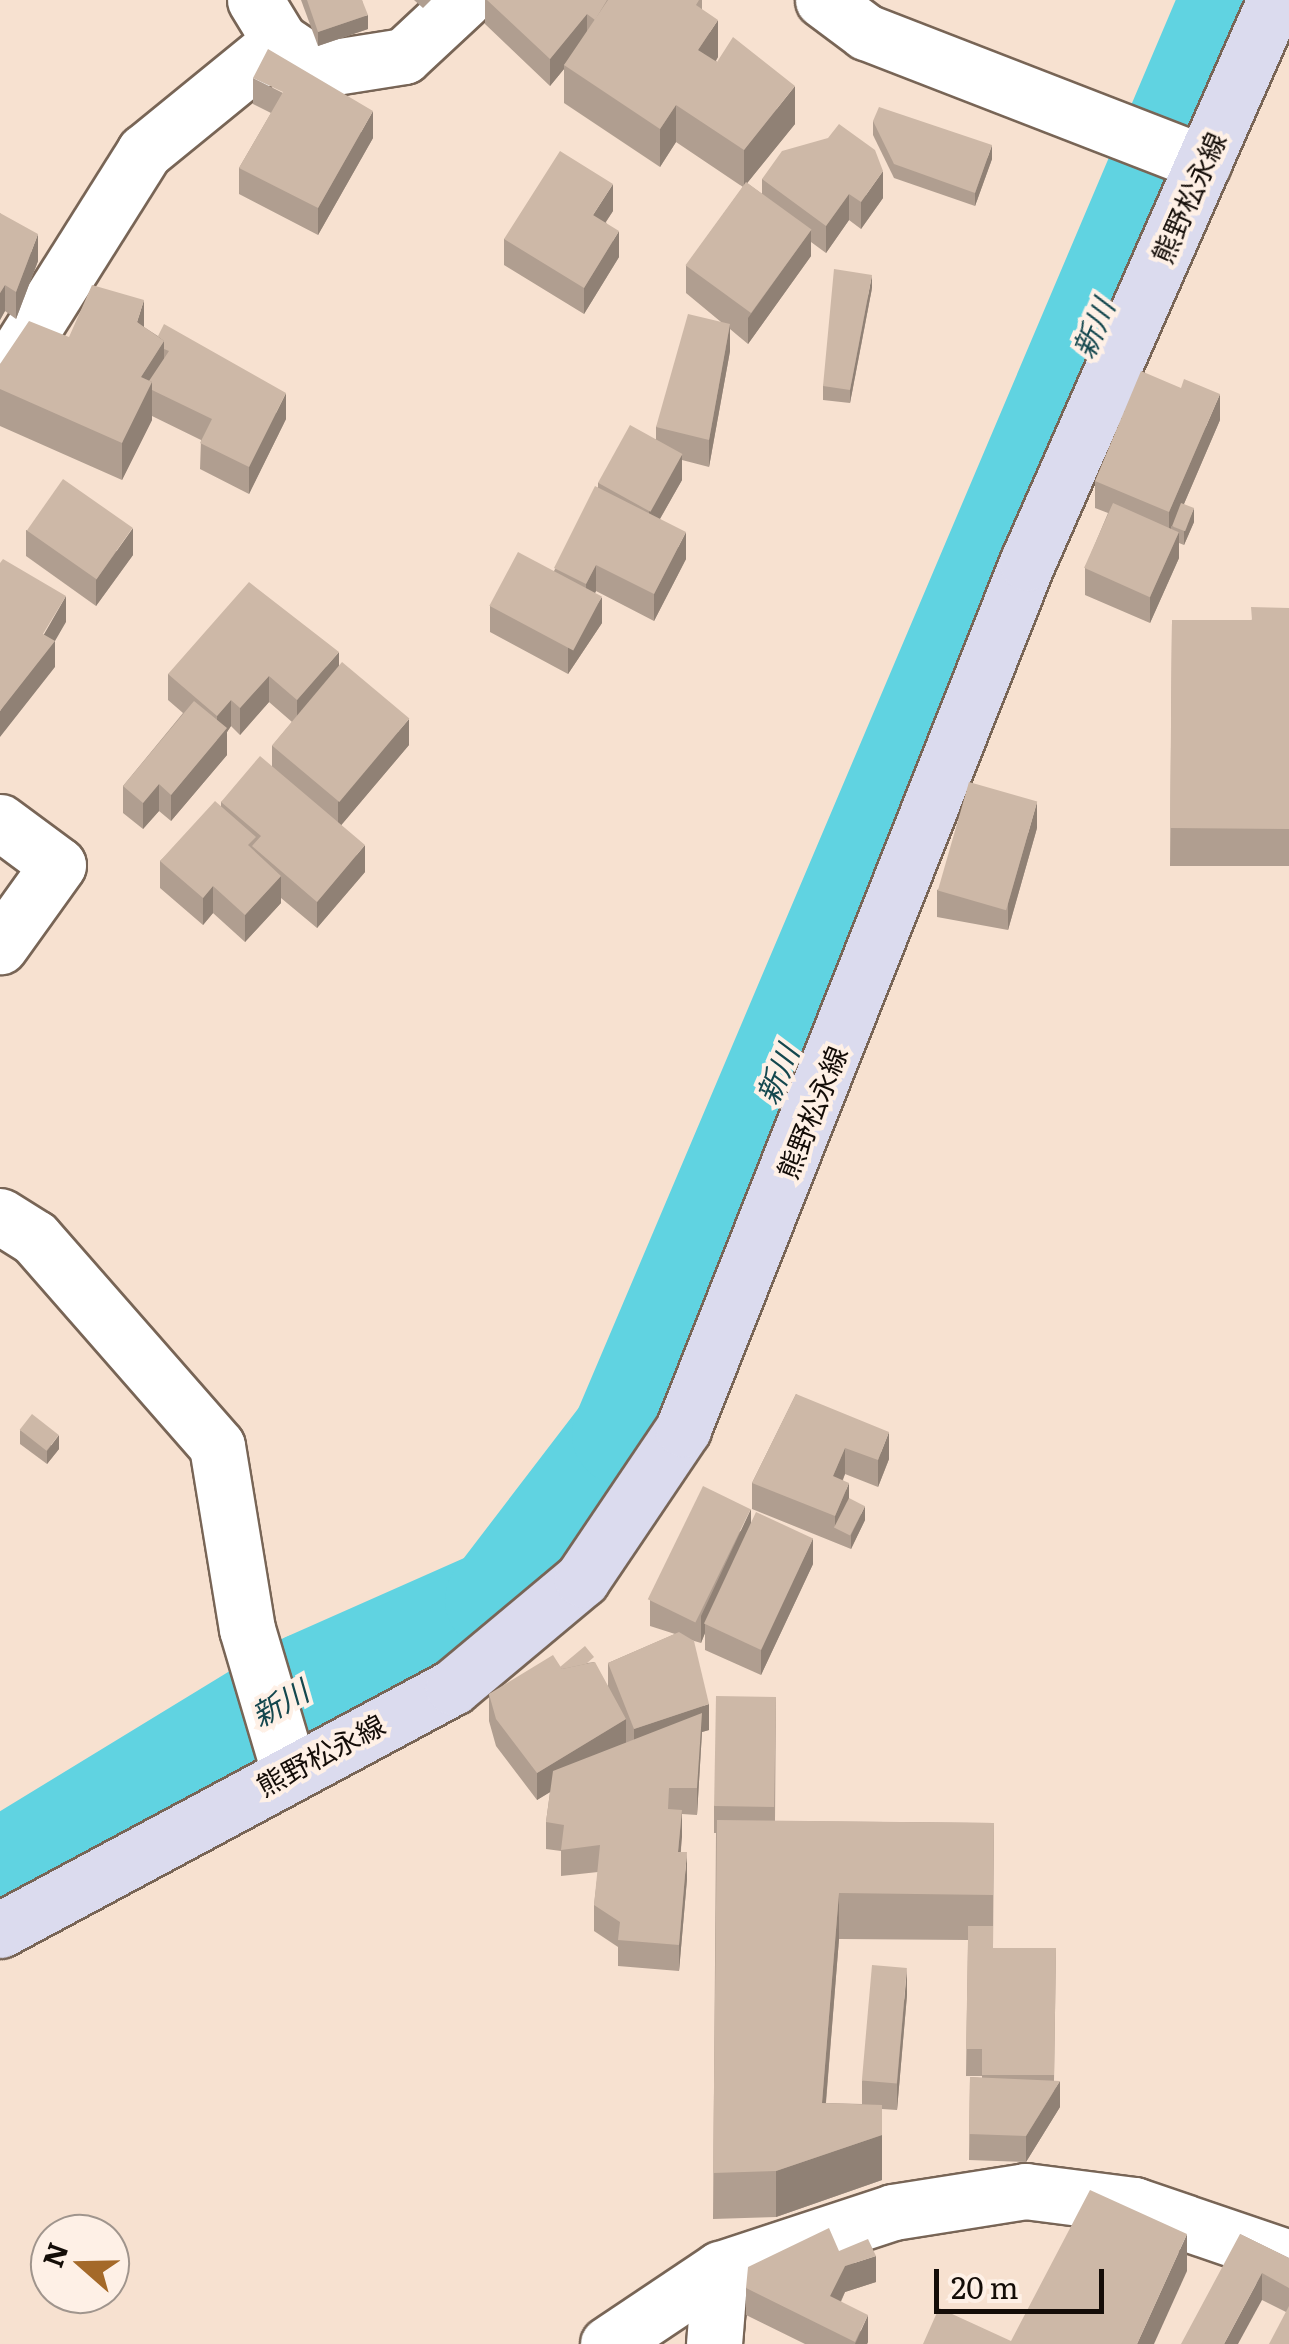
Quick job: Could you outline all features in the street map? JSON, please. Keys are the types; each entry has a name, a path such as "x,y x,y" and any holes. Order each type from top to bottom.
{"main road":[{"name":"熊野松永線","path":"0,1930 288,1768 453,1687 582,1579 683,1428 1028,563 1274,0"}],"street":[{"path":"0,381 144,152 268,21 322,69 404,56 464,0"},
{"path":"823,0 866,32 1203,163"},
{"path":"0,822 58,866 0,946"},
{"path":"0,1216 35,1238 216,1446 248,1629 288,1768"},
{"path":"608,2344 720,2269 892,2212 1025,2191 1134,2205 1289,2258"},
{"path":"714,2344 720,2269"}],"building":[{"path":"307,0 362,0 368,15 318,32"},
{"path":"487,0 607,0 595,20 587,14 550,59"},
{"path":"608,0 699,0 696,5 718,20 698,50 717,62 733,37 795,86 744,150 676,105 660,129 564,65"},
{"path":"268,49 373,111 318,208 239,168 283,92 253,78"},
{"path":"879,107 992,145 975,193 894,164 873,121"},
{"path":"839,124 875,150 883,171 861,202 849,194 826,226 762,179 782,151 828,138"},
{"path":"560,151 613,184 593,215 619,231 584,288 504,239"},
{"path":"746,182 812,230 751,313 685,265"},
{"path":"0,213 38,234 16,292 5,285 0,293"},
{"path":"834,269 872,275 850,390 823,386"},
{"path":"92,285 144,300 137,322 164,341 141,377 152,382 122,443 0,389 0,364 29,321 69,337"},
{"path":"688,314 730,324 709,440 656,427"},
{"path":"164,324 286,393 249,467 200,443 212,419 152,390 149,381 169,351 158,336"},
{"path":"1141,371 1181,388 1184,379 1220,394 1169,512 1095,481"},
{"path":"630,425 682,454 650,512 598,483"},
{"path":"63,479 133,528 96,579 27,531"},
{"path":"595,486 686,532 654,594 596,565 586,584 554,568"},
{"path":"1113,503 1179,532 1150,597 1084,568"},
{"path":"1181,503 1194,508 1185,531 1172,526"},
{"path":"518,552 602,597 573,650 489,606"},
{"path":"3,559 66,596 43,634 55,641 0,711 0,563"},
{"path":"249,582 339,652 297,700 269,676 240,708 231,700 217,716 168,674"},
{"path":"1251,607 1289,608 1289,829 1170,828 1172,620 1252,620"},
{"path":"342,662 409,719 339,802 272,745"},
{"path":"194,701 227,728 171,795 159,784 143,803 123,786"},
{"path":"260,756 365,845 317,902 252,846 261,836 221,802"},
{"path":"969,782 1037,802 1006,910 938,891"},
{"path":"215,801 256,837 248,845 281,876 245,915 213,886 203,898 160,861"},
{"path":"796,1394 889,1432 878,1460 845,1448 833,1476 849,1483 835,1516 752,1483"},
{"path":"32,1414 59,1435 46,1451 20,1430"},
{"path":"703,1486 751,1509 695,1622 648,1599"},
{"path":"849,1498 865,1506 850,1536 834,1527"},
{"path":"756,1512 813,1539 761,1650 704,1623"},
{"path":"679,1632 694,1641 709,1704 634,1729 608,1663"},
{"path":"585,1646 594,1657 586,1664 560,1667"},
{"path":"553,1655 562,1669 595,1662 626,1719 537,1773 496,1719 489,1694"},
{"path":"716,1696 776,1697 774,1807 714,1806"},
{"path":"702,1713 697,1788 669,1788 668,1809 682,1810 678,1852 687,1852 679,1945 618,1940 620,1922 594,1905 600,1845 561,1850 564,1825 546,1822 553,1771"},
{"path":"717,1820 994,1823 993,1895 839,1893 822,2103 882,2105 882,2135 776,2171 713,2173"},
{"path":"968,1926 993,1926 993,1948 968,1948"},
{"path":"968,1948 1056,1948 1054,2075 982,2075 982,2049 966,2049"},
{"path":"872,1965 907,1968 897,2084 862,2081"},
{"path":"970,2077 1060,2081 1026,2136 969,2134"},
{"path":"1090,2190 1187,2234 1137,2344 923,2344 939,2308 1011,2341"},
{"path":"829,2228 839,2251 868,2239 876,2256 845,2266 830,2296 868,2315 855,2342 746,2288 748,2267"},
{"path":"1240,2234 1289,2258 1289,2288 1262,2273 1224,2344 1181,2344"},
{"path":"1289,2306 1289,2344 1269,2344"}],"waterway":[{"name":"新川","path":"0,1871 306,1684 496,1600 623,1434 1231,0"}]}
